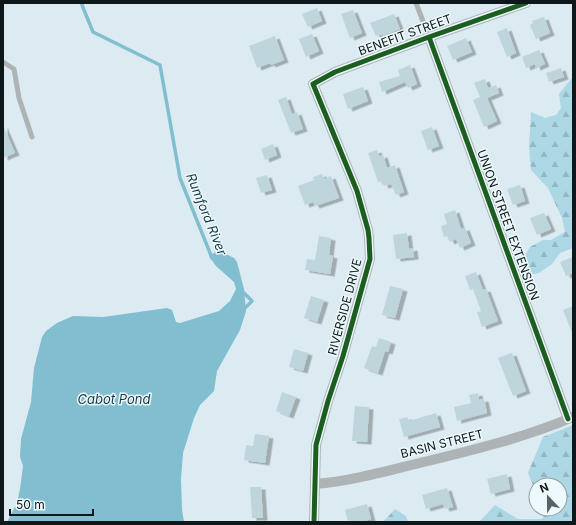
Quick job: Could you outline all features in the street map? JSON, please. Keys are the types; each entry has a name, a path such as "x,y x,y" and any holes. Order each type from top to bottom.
{"street":[{"name":"BENEFIT STREET","path":"316,82 335,72 526,3"},
{"name":"UNION STREET EXTENSION","path":"429,37 571,418"},
{"name":"RIVERSIDE DRIVE","path":"314,522 316,445 370,259 368,230 357,191 313,84 316,82"},
{"name":"BASIN STREET","path":"315,484 340,482 379,474 466,452 542,430 571,418"}],"lane":[{"path":"416,3 429,37"},
{"path":"3,62 14,69 19,98 32,137"}],"green space":[{"path":"571,79 573,79 573,248 560,253 552,264 539,273 528,275 522,260 530,247 543,240 551,240 565,232 562,218 548,188 531,170 529,148 531,112 545,118 556,115 561,108 559,94"},
{"path":"573,425 573,522 479,522 495,505 518,519 568,517 568,477 530,477 528,473 543,437"},
{"path":"395,509 406,516 408,522 383,522"}],"water":[{"name":"Cabot Pond","path":"217,251 234,258 237,262 244,289 246,311 240,330 217,371 214,391 200,405 194,418 183,453 181,479 184,522 7,522 17,503 20,489 23,466 20,457 21,439 31,402 34,368 42,337 46,331 57,323 73,316 103,317 167,308 172,310 176,322 180,323 219,311 230,301 236,289 234,282 216,266 209,256"}],"building":[{"path":"317,8 322,21 308,27 302,14"},
{"path":"353,10 362,33 350,38 341,14"},
{"path":"394,14 400,29 382,36 381,34 376,36 370,23"},
{"path":"544,17 550,33 536,39 530,25 533,23 532,21"},
{"path":"507,28 516,53 507,57 497,32"},
{"path":"312,34 319,51 306,57 299,39"},
{"path":"275,36 284,60 257,68 249,46"},
{"path":"466,38 472,52 453,60 447,46"},
{"path":"539,50 545,64 536,68 535,64 526,68 522,57"},
{"path":"410,65 417,84 408,88 405,82 382,92 379,82 400,76 398,70"},
{"path":"561,68 564,77 549,82 546,73"},
{"path":"485,79 488,88 496,85 499,93 487,98 497,121 484,127 473,100 480,97 474,83"},
{"path":"363,87 368,101 348,109 343,94"},
{"path":"286,97 292,114 297,112 303,129 291,133 278,100"},
{"path":"3,125 15,153 3,158"},
{"path":"432,127 439,146 428,150 421,131"},
{"path":"273,144 277,155 265,160 261,149"},
{"path":"377,150 379,156 383,155 387,168 395,165 404,192 396,195 391,184 384,186 382,181 378,182 368,153"},
{"path":"322,174 324,179 331,176 339,198 315,206 313,202 305,205 298,186 314,180 313,177"},
{"path":"267,175 272,190 261,193 256,178"},
{"path":"520,185 525,201 513,205 507,189"},
{"path":"455,210 461,229 465,228 471,243 460,248 456,239 450,242 447,236 444,237 441,226 447,224 444,214"},
{"path":"544,213 551,229 537,235 530,218"},
{"path":"407,233 409,249 413,248 414,257 396,259 393,235"},
{"path":"319,236 331,238 329,255 333,256 330,274 305,270 307,259 315,260"},
{"path":"573,257 573,273 566,276 560,262"},
{"path":"476,272 483,290 486,289 498,321 482,327 477,312 481,311 473,289 470,290 465,276"},
{"path":"390,286 403,289 395,318 382,315"},
{"path":"311,296 324,300 317,322 304,318"},
{"path":"573,306 573,335 563,310"},
{"path":"379,338 391,342 388,352 385,351 378,373 364,368 372,346 376,347"},
{"path":"294,349 308,353 303,371 289,367"},
{"path":"512,353 526,391 513,396 498,358"},
{"path":"282,392 296,397 289,416 276,411"},
{"path":"478,393 479,400 484,399 487,413 457,421 454,407 471,403 469,395"},
{"path":"355,406 369,407 367,442 352,441"},
{"path":"436,413 440,427 404,437 399,419 407,417 409,421"},
{"path":"255,434 269,436 265,463 244,460 246,445 253,446"},
{"path":"507,474 510,489 491,494 487,479"},
{"path":"250,487 261,487 263,518 252,518"},
{"path":"447,488 453,507 445,509 443,504 426,509 422,495"},
{"path":"367,504 371,519 362,522 348,522 345,510"}],"waterway":[{"name":"Rumford River","path":"82,3 93,32 160,65 180,178 212,258"},
{"name":"Rumford River","path":"242,291 252,301 242,311"}],"cycle path":[{"path":"314,522 316,445 370,259 368,230 357,191 313,84 335,72 526,3"},
{"path":"429,37 568,419"}]}
